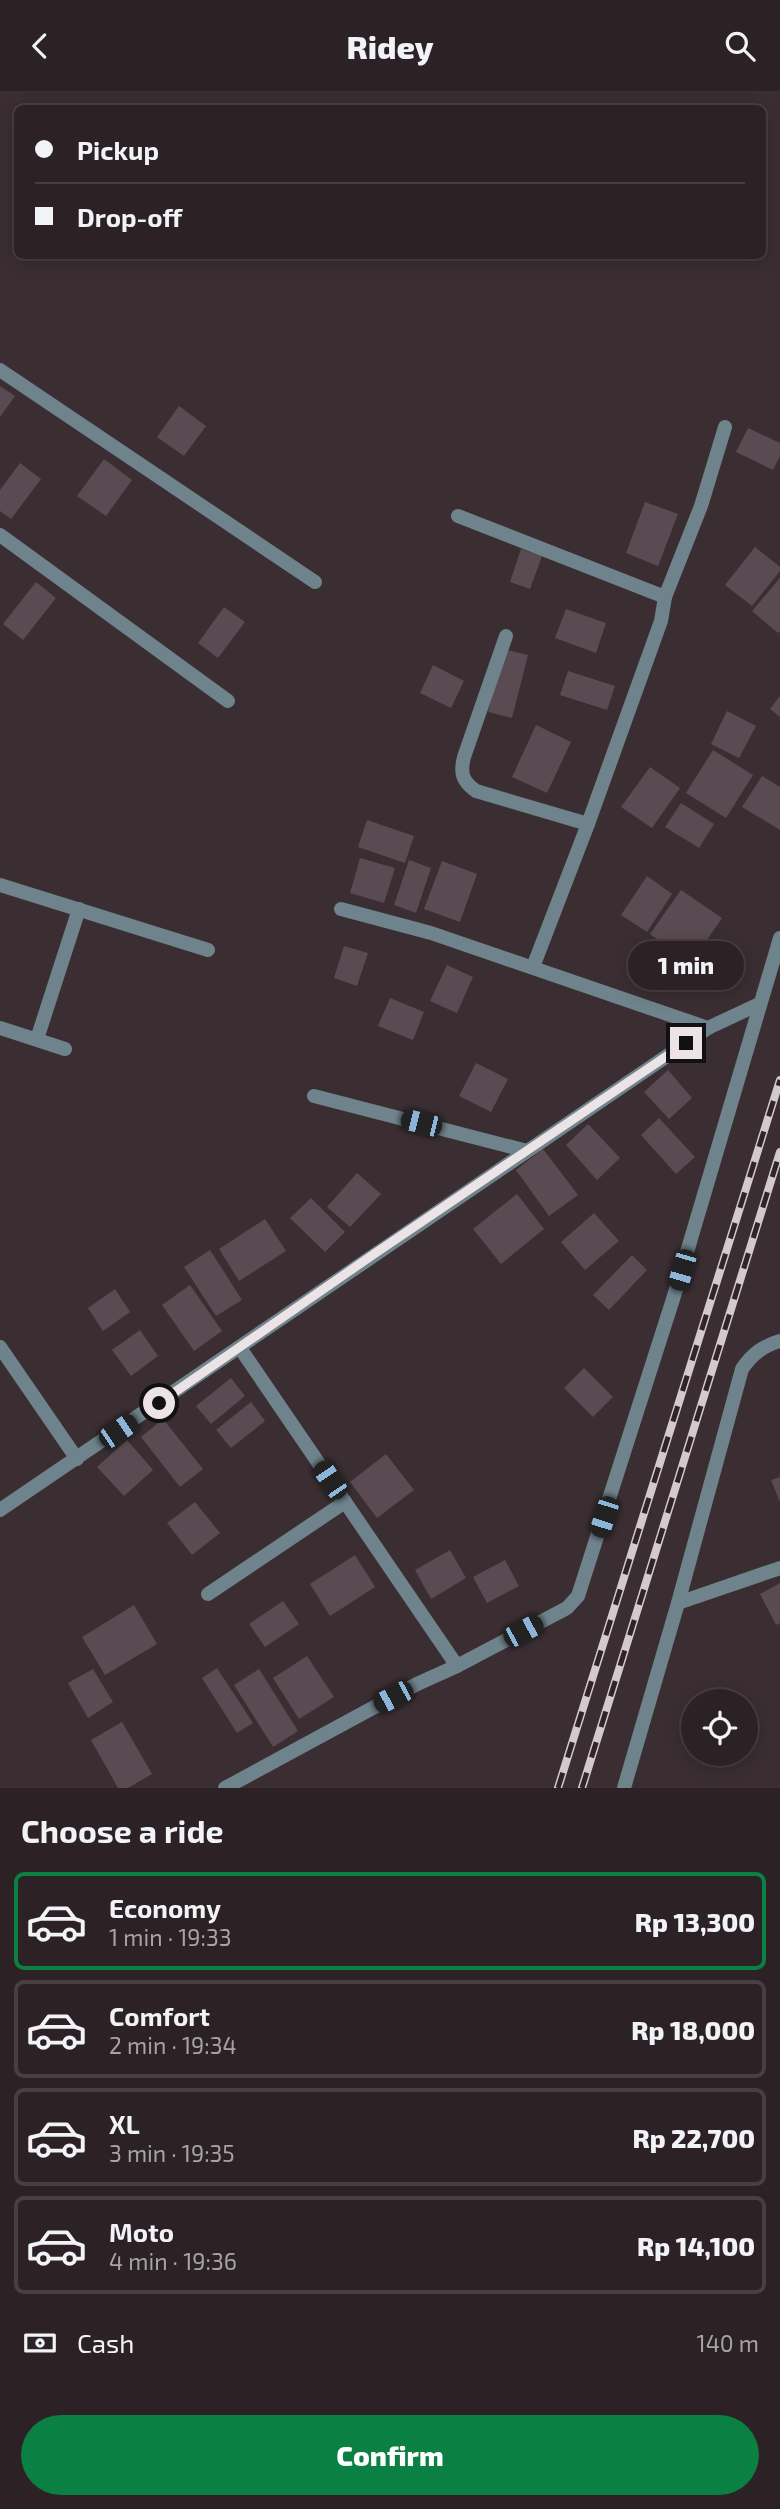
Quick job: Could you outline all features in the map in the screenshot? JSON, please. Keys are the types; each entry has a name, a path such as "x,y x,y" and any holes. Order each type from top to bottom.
{"street":[{"path":"0,370 315,582"},
{"path":"533,967 661,621 665,597 701,506 725,427"},
{"path":"458,516 665,597"},
{"path":"0,535 228,701"},
{"path":"506,636 464,757 462,776 466,783 476,790 588,824"},
{"path":"0,885 208,950"},
{"path":"37,1039 79,909"},
{"path":"341,909 431,933 708,1028"},
{"path":"225,1788 417,1684 567,1608 578,1596 674,1296 780,938"},
{"path":"0,1510 708,1028 759,1004"},
{"path":"0,1028 65,1049"},
{"path":"314,1096 527,1151"},
{"path":"624,1788 742,1369 749,1358 760,1349 780,1341"},
{"path":"0,1347 77,1459"},
{"path":"240,1348 457,1666"},
{"path":"208,1594 345,1501"},
{"path":"678,1604 780,1568"}],"building":[{"path":"0,386 15,396 0,417"},
{"path":"179,406 206,426 184,456 157,437"},
{"path":"748,428 780,443 780,456 773,470 736,452"},
{"path":"104,459 132,480 106,516 77,496"},
{"path":"20,463 41,479 11,519 0,511 0,490"},
{"path":"645,502 678,514 658,566 626,553"},
{"path":"755,547 780,567 780,571 752,606 725,585"},
{"path":"521,549 542,556 530,589 510,582"},
{"path":"780,578 780,631 778,633 752,611"},
{"path":"36,582 56,598 23,640 3,624"},
{"path":"224,607 245,622 218,658 198,643"},
{"path":"566,609 606,623 596,653 555,638"},
{"path":"503,649 528,655 512,718 488,712"},
{"path":"433,665 464,681 451,708 420,693"},
{"path":"568,671 615,686 607,710 560,695"},
{"path":"780,696 780,717 770,709"},
{"path":"727,711 756,726 739,758 711,744"},
{"path":"536,725 571,742 547,793 512,777"},
{"path":"713,750 753,775 726,818 686,793"},
{"path":"650,767 680,788 652,828 621,807"},
{"path":"762,776 780,787 780,830 742,807"},
{"path":"681,803 714,824 699,848 665,827"},
{"path":"367,820 414,836 405,863 358,847"},
{"path":"360,858 395,868 384,903 350,893"},
{"path":"409,860 431,868 416,913 394,905"},
{"path":"442,861 477,874 460,922 424,909"},
{"path":"647,876 672,894 647,932 621,915"},
{"path":"681,890 722,918 691,963 650,934"},
{"path":"344,946 368,953 357,986 334,978"},
{"path":"447,965 473,977 457,1013 430,1001"},
{"path":"390,998 424,1012 413,1040 378,1026"},
{"path":"476,1063 508,1079 491,1112 459,1096"},
{"path":"668,1070 692,1098 669,1119 644,1092"},
{"path":"659,1118 695,1157 676,1174 641,1135"},
{"path":"588,1124 620,1158 597,1180 566,1145"},
{"path":"543,1149 578,1195 549,1216 516,1170"},
{"path":"357,1173 381,1194 350,1227 327,1207"},
{"path":"517,1194 544,1229 501,1264 473,1229"},
{"path":"311,1198 345,1232 325,1252 290,1218"},
{"path":"594,1213 619,1241 585,1270 561,1242"},
{"path":"265,1219 286,1251 239,1281 219,1249"},
{"path":"210,1250 242,1300 216,1316 184,1267"},
{"path":"632,1255 647,1270 609,1310 593,1295"},
{"path":"190,1285 222,1331 194,1351 162,1305"},
{"path":"115,1289 130,1312 103,1331 88,1308"},
{"path":"140,1330 158,1356 131,1376 112,1350"},
{"path":"584,1368 613,1397 593,1417 564,1388"},
{"path":"231,1378 245,1396 211,1424 196,1406"},
{"path":"251,1402 265,1421 231,1448 216,1430"},
{"path":"163,1419 203,1469 180,1487 141,1437"},
{"path":"127,1440 153,1470 124,1496 97,1467"},
{"path":"386,1454 414,1490 377,1518 350,1482"},
{"path":"780,1477 780,1502 771,1480"},
{"path":"195,1502 220,1533 192,1555 167,1523"},
{"path":"450,1550 466,1578 431,1599 415,1570"},
{"path":"355,1555 375,1587 330,1616 310,1584"},
{"path":"505,1560 519,1586 487,1603 473,1577"},
{"path":"780,1583 780,1623 776,1625 760,1594"},
{"path":"283,1601 299,1624 265,1647 249,1624"},
{"path":"134,1605 157,1644 105,1675 82,1637"},
{"path":"307,1656 334,1697 299,1719 273,1678"},
{"path":"217,1668 253,1723 237,1733 202,1678"},
{"path":"93,1669 113,1702 88,1718 68,1683"},
{"path":"259,1669 298,1731 273,1747 234,1685"},
{"path":"122,1722 152,1774 128,1788 118,1788 91,1740"}],"railway":[{"path":"558,1788 780,1080"},
{"path":"582,1788 780,1152"}],"route":[{"path":"159,1403 686,1043"}]}
